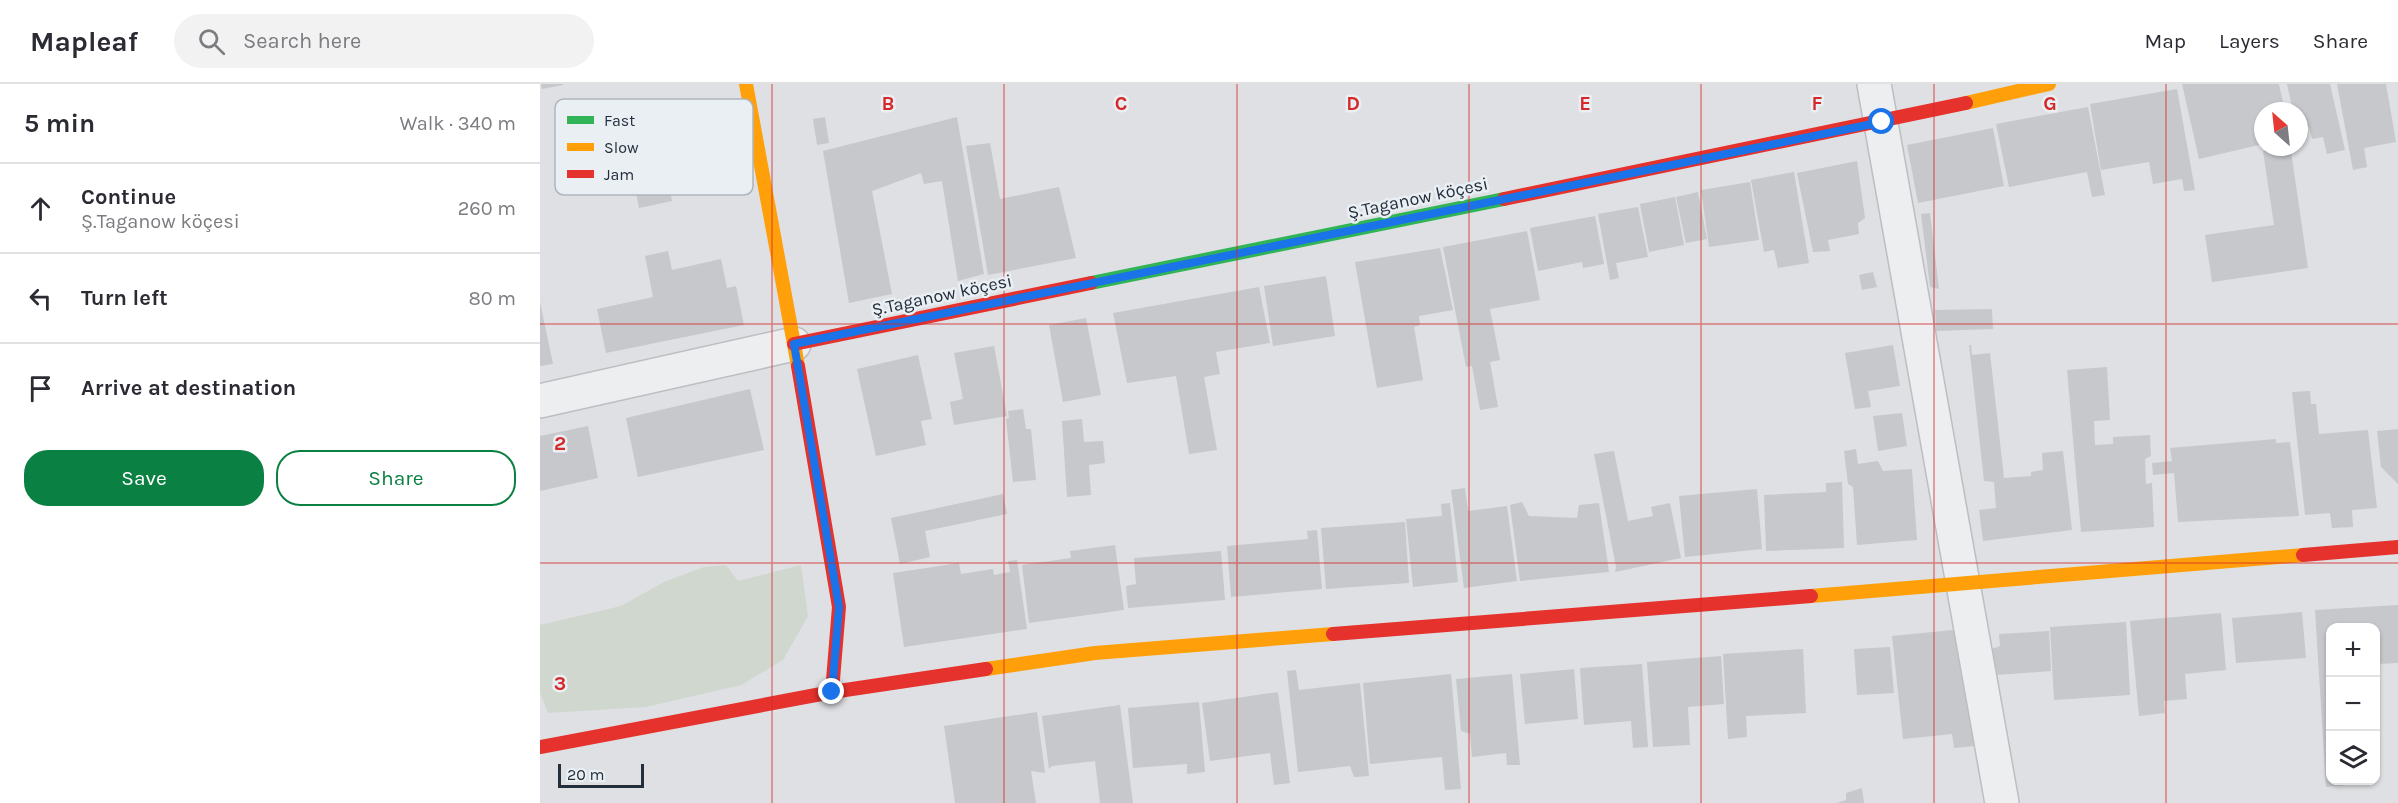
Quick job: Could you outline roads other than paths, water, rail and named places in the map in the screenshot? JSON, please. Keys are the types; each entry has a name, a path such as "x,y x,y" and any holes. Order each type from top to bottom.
{"street":[{"path":"746,84 749,99"},
{"path":"1874,84 2002,803"},
{"name":"Ş.Taganow köçesi","path":"794,344 1882,122 2049,84"},
{"path":"753,122 839,607 832,692"},
{"path":"540,401 794,344"},
{"path":"540,747 832,692 1095,653 2398,547"}]}
